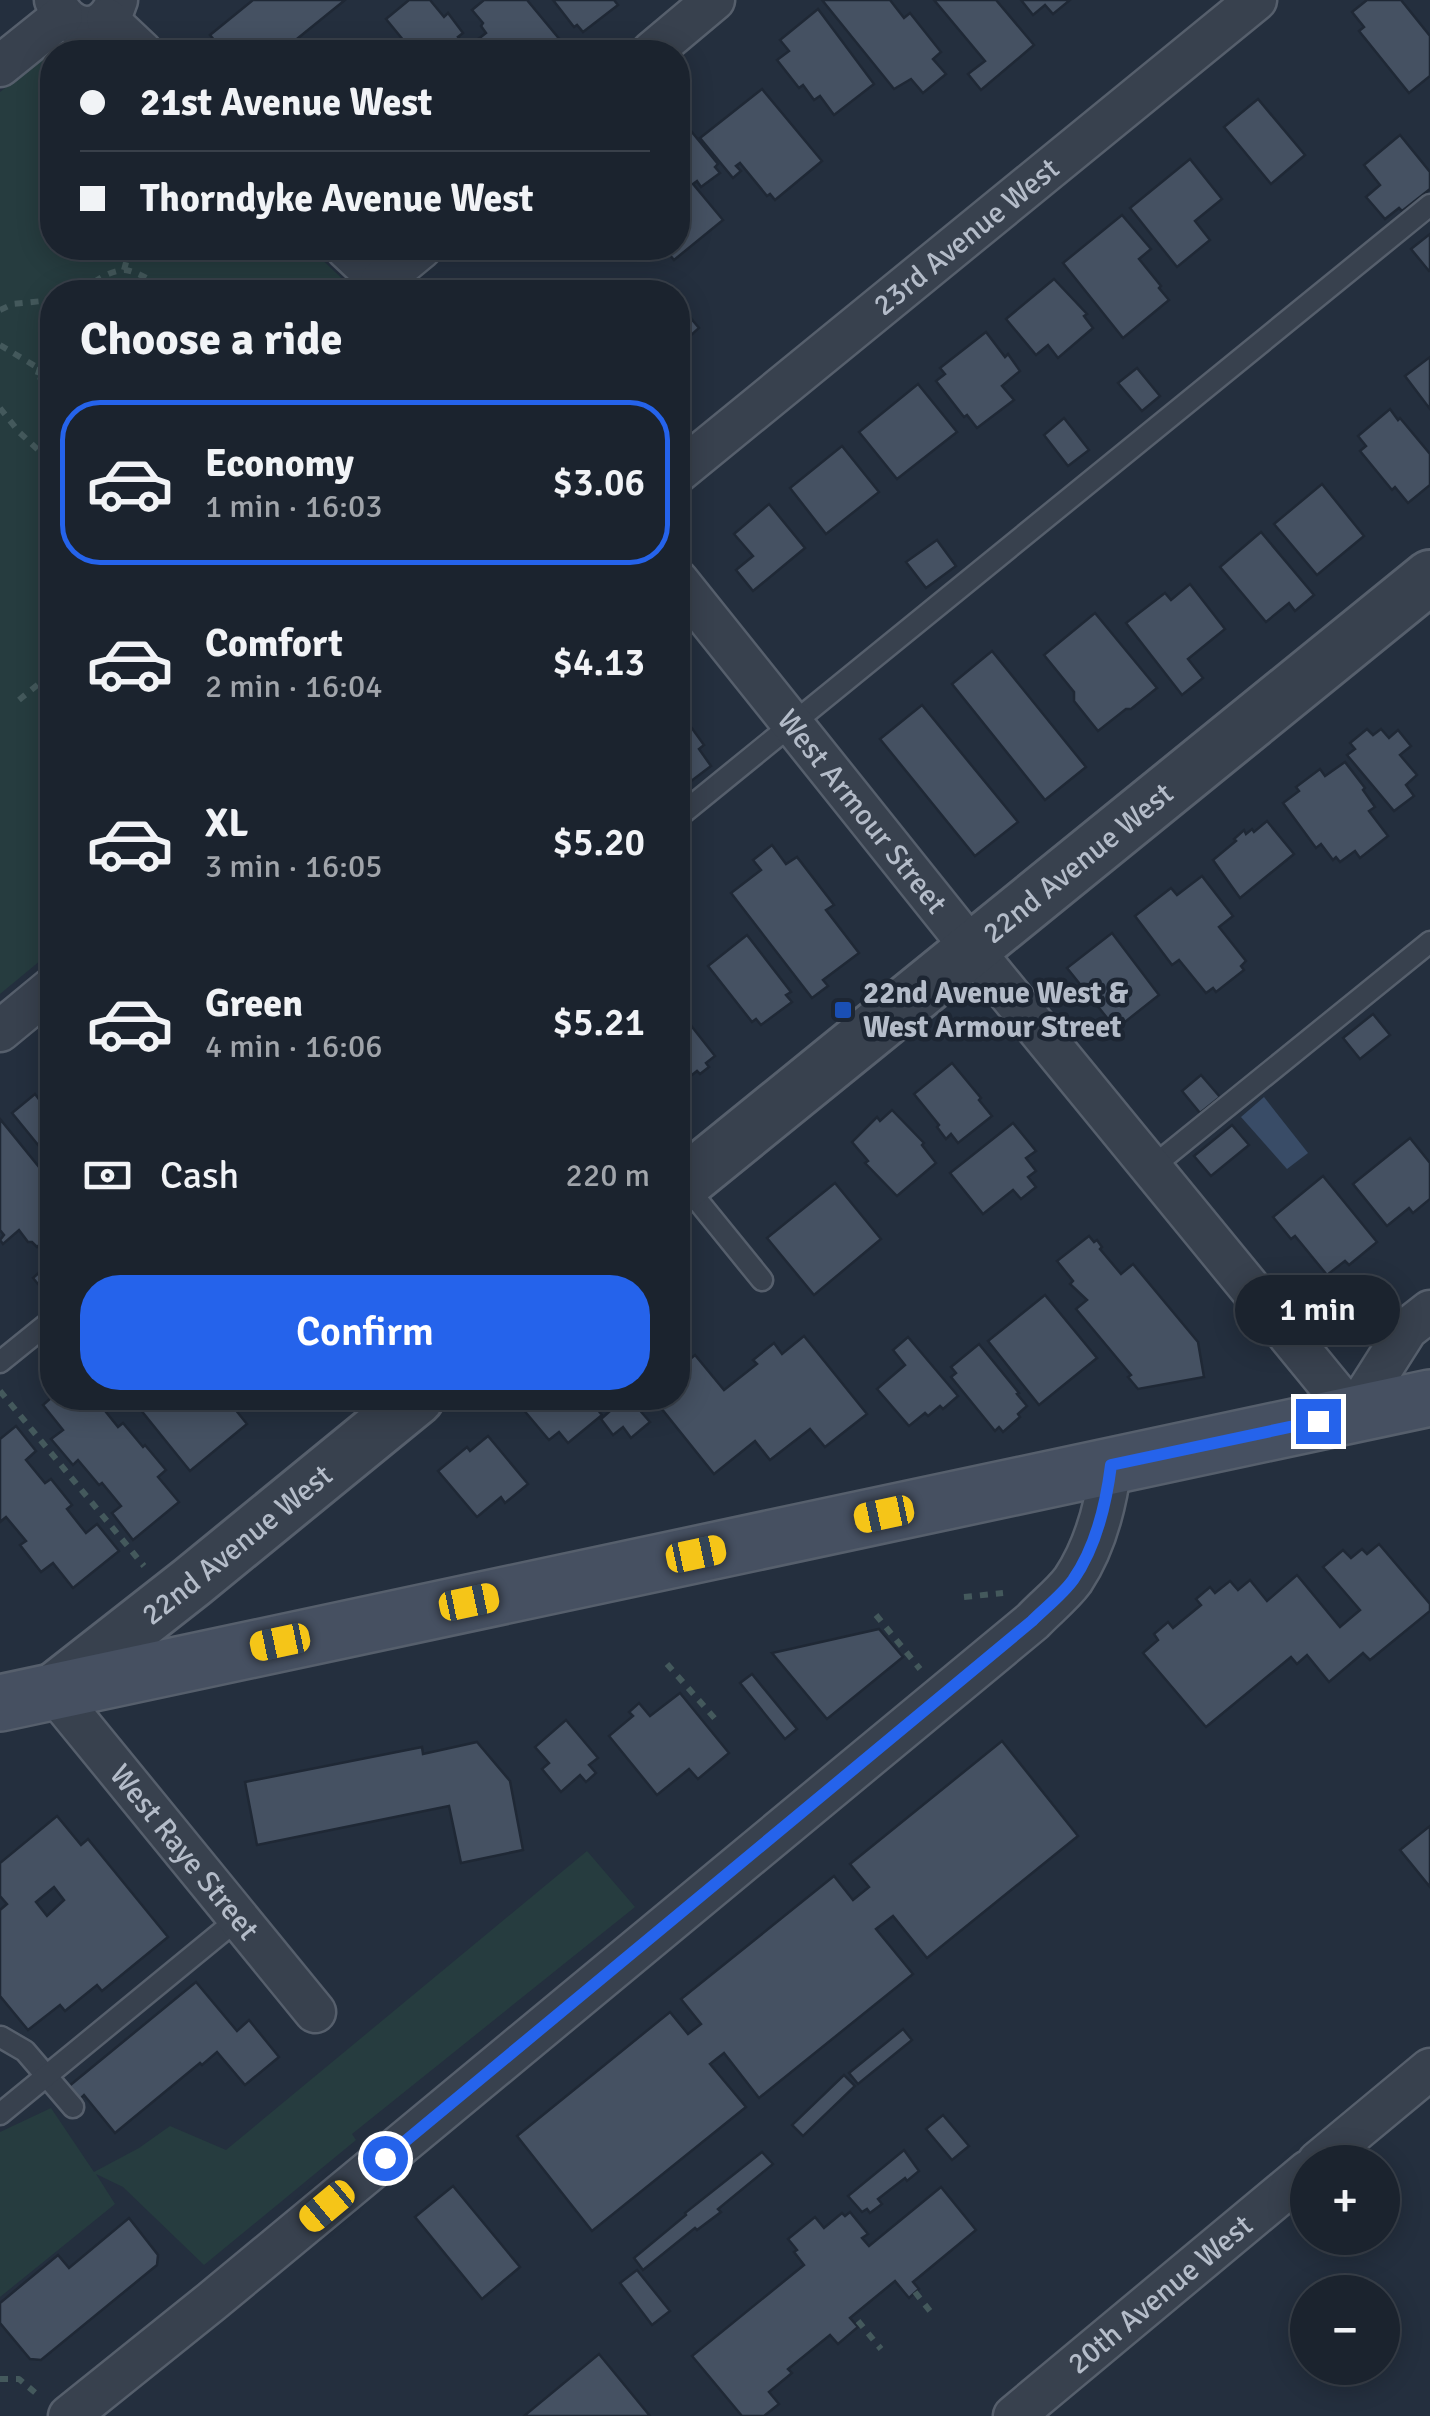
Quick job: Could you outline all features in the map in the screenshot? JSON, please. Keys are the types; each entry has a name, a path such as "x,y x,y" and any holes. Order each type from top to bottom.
{"main road":[{"path":"0,1704 1430,1398"}],"street":[{"path":"666,40 714,0"},
{"name":"23rd Avenue West","path":"690,462 1256,0"},
{"path":"0,66 58,8 68,22 84,27 92,27 112,9 134,40"},
{"path":"359,260 380,280"},
{"path":"393,280 410,260"},
{"name":"22nd Avenue West","path":"690,1178 1430,578"},
{"name":"West Armour Street","path":"690,595 972,950 1352,1414"},
{"path":"0,1031 40,998"},
{"path":"1352,1414 1406,1329 1430,1311"},
{"name":"22nd Avenue West","path":"53,1691 403,1410"},
{"path":"57,2408 240,2278 1032,1621 1072,1581 1096,1534 1107,1498 1111,1465"},
{"name":"West Raye Street","path":"53,1691 315,2012"},
{"path":"1339,2145 1430,2070"},
{"name":"20th Avenue West","path":"1014,2416 1290,2187"}],"lane":[{"path":"690,806 1430,205"},
{"path":"1152,1168 1430,942"},
{"path":"690,1197 762,1280"},
{"path":"0,1362 40,1330"},
{"path":"0,2114 239,1918"},
{"path":"1,2037 24,2051 73,2106"}],"path":[{"path":"124,270 127,260"},
{"path":"94,280 124,270 152,280"},
{"path":"0,310 13,304 40,301"},
{"path":"0,345 40,369 36,381 40,380"},
{"path":"0,408 40,451"},
{"path":"19,700 40,683"},
{"path":"0,1391 143,1565"},
{"path":"964,1596 1003,1592"},
{"path":"876,1616 911,1658"},
{"path":"667,1664 717,1721"},
{"path":"915,2292 930,2311"},
{"path":"858,2321 881,2349"},
{"path":"0,2380 19,2378 57,2408"}],"green space":[{"path":"40,60 40,260 323,260 343,280 40,280 40,961 0,994 0,92"},
{"path":"587,1851 635,1907 352,2134 356,2140 204,2265 123,2187 96,2174 115,2204 0,2297 0,2132 51,2108 94,2172 170,2126 226,2150"}],"water":[{"path":"1264,1097 1308,1153 1287,1169 1241,1117"}],"building":[{"path":"253,0 345,0 296,40 214,40 210,35"},
{"path":"409,0 430,0 444,17 448,13 463,33 458,37 461,40 403,40 386,19"},
{"path":"484,0 527,0 560,40 477,40 486,33 472,10"},
{"path":"553,0 614,0 618,5 583,32 577,25 574,27"},
{"path":"822,0 890,0 904,18 910,13 941,52 933,59 946,74 923,93 911,79 894,89"},
{"path":"934,0 996,0 1034,45 981,90 968,74 985,61"},
{"path":"1021,0 1070,0 1053,14 1045,5 1033,15"},
{"path":"1367,0 1401,0 1430,36 1430,76 1409,93 1359,31 1364,27 1352,12"},
{"path":"818,9 874,84 834,115 820,96 814,100 803,85 799,88 777,60 789,51 780,40"},
{"path":"762,89 822,161 775,200 770,194 767,196 740,163 736,166 741,171 733,178 700,138"},
{"path":"1258,99 1305,155 1271,184 1224,127"},
{"path":"690,132 718,164 715,167 720,173 701,187 697,181 693,184 723,220 690,247"},
{"path":"1400,135 1430,172 1430,189 1385,219 1366,197 1380,185 1364,165"},
{"path":"1190,159 1222,199 1195,221 1210,240 1177,267 1130,208"},
{"path":"1122,215 1151,249 1139,259 1169,300 1123,338 1063,263"},
{"path":"1430,234 1430,270 1429,271 1411,249"},
{"path":"1054,279 1087,314 1084,316 1093,328 1058,358 1048,345 1036,355 1006,319"},
{"path":"690,317 699,328 690,336"},
{"path":"986,332 1020,371 1002,386 1014,400 977,428 936,381 945,374 940,368"},
{"path":"1430,357 1430,409 1405,376"},
{"path":"1137,368 1160,396 1142,411 1118,383"},
{"path":"918,384 957,432 897,479 859,432"},
{"path":"1390,409 1430,454 1430,485 1408,503 1360,451 1366,446 1358,436"},
{"path":"1064,418 1089,450 1068,466 1044,435"},
{"path":"842,446 879,492 826,534 790,488"},
{"path":"1322,484 1364,536 1317,575 1274,524"},
{"path":"769,504 805,548 753,591 736,570 753,556 734,534"},
{"path":"1261,532 1314,595 1295,611 1289,603 1266,622 1220,567"},
{"path":"937,540 956,566 926,588 906,562"},
{"path":"1190,584 1225,629 1188,659 1203,678 1182,695 1126,623 1165,593 1171,600"},
{"path":"1095,613 1157,688 1098,731 1074,701 1074,692 1044,655"},
{"path":"992,651 1086,767 1045,800 952,684"},
{"path":"922,705 1018,822 975,856 880,739"},
{"path":"690,726 704,745 699,749 711,766 690,782"},
{"path":"1367,729 1373,735 1381,729 1389,738 1398,730 1411,746 1400,755 1417,775 1406,785 1414,796 1394,811 1347,755 1355,749 1350,743"},
{"path":"1345,762 1365,788 1375,807 1369,811 1388,836 1360,858 1355,851 1340,862 1336,857 1333,860 1321,844 1316,848 1283,803 1320,769 1325,776"},
{"path":"1267,821 1294,854 1240,898 1213,860 1244,830 1246,834 1252,829 1254,832"},
{"path":"772,845 786,864 797,857 834,905 826,910 859,953 823,980 828,986 812,998 731,893 761,870 753,860"},
{"path":"1202,876 1233,916 1219,927 1246,961 1241,966 1244,970 1216,992 1213,988 1206,993 1179,960 1172,965 1135,916 1171,888 1177,895"},
{"path":"1112,933 1159,995 1116,1029 1067,968"},
{"path":"747,935 791,992 786,995 792,1002 761,1025 756,1019 752,1022 708,966"},
{"path":"1373,1014 1390,1035 1360,1059 1343,1038"},
{"path":"690,1024 715,1056 706,1063 709,1067 700,1074 697,1071 690,1077"},
{"path":"952,1063 992,1116 958,1143 951,1134 946,1139 914,1094"},
{"path":"1201,1075 1220,1097 1200,1113 1182,1091"},
{"path":"35,1094 40,1101 40,1147 12,1113"},
{"path":"892,1110 924,1143 936,1163 897,1196 865,1163 868,1161 852,1142 877,1117 880,1121"},
{"path":"0,1119 40,1168 40,1244 37,1247 28,1242 19,1230 3,1244"},
{"path":"1013,1123 1036,1151 1026,1158 1036,1171 1028,1177 1036,1187 1021,1199 1013,1190 983,1214 950,1173"},
{"path":"1232,1125 1249,1145 1211,1176 1194,1156"},
{"path":"1410,1138 1430,1163 1430,1199 1413,1213 1409,1208 1387,1226 1353,1184"},
{"path":"1323,1176 1377,1242 1349,1265 1345,1261 1327,1275 1295,1236 1291,1239 1273,1217"},
{"path":"835,1183 881,1239 814,1295 767,1238"},
{"path":"1089,1236 1094,1242 1097,1240 1121,1274 1133,1264 1198,1342 1204,1377 1138,1389 1128,1377 1131,1375 1076,1309 1087,1300 1070,1284 1073,1281 1057,1261"},
{"path":"1045,1295 1097,1358 1039,1405 988,1341"},
{"path":"804,1336 867,1414 825,1447 810,1429 770,1460 755,1441 714,1474 663,1410 690,1410 690,1359 695,1355 724,1390 757,1364 753,1360 774,1343 782,1354"},
{"path":"908,1337 958,1396 943,1409 940,1406 928,1416 925,1413 909,1426 877,1389 905,1365 893,1350"},
{"path":"979,1344 1027,1406 1003,1432 999,1427 995,1431 951,1377 956,1373 951,1367"},
{"path":"47,1410 104,1410 118,1427 123,1423 166,1470 158,1477 179,1502 133,1540 112,1513 121,1506 78,1460 73,1465 51,1439 63,1430"},
{"path":"141,1410 236,1410 247,1424 190,1471"},
{"path":"524,1410 598,1410 602,1415 568,1443 559,1432 549,1440"},
{"path":"640,1410 650,1422 631,1438 623,1427 613,1435 601,1419 610,1411"},
{"path":"16,1426 36,1451 26,1460 45,1483 51,1479 72,1505 67,1509 86,1533 97,1524 119,1551 73,1588 53,1563 41,1572 20,1545 26,1541 6,1517 0,1522 0,1439"},
{"path":"488,1436 528,1484 505,1503 501,1497 477,1517 438,1471 467,1447 470,1451"},
{"path":"1379,1544 1430,1604 1430,1611 1370,1660 1363,1653 1329,1682 1307,1655 1297,1664 1291,1657 1206,1727 1143,1653 1158,1640 1154,1634 1168,1622 1173,1628 1201,1605 1196,1599 1210,1587 1215,1593 1230,1581 1238,1590 1250,1580 1267,1601 1297,1575 1340,1627 1360,1610 1323,1567 1343,1550 1351,1558 1362,1549 1367,1554"},
{"path":"879,1629 903,1657 827,1719 772,1653"},
{"path":"752,1674 797,1729 785,1739 740,1683"},
{"path":"680,1693 729,1753 698,1779 689,1769 657,1795 609,1736 633,1716 629,1712 639,1703 650,1716"},
{"path":"566,1720 598,1758 589,1765 596,1773 586,1782 580,1775 561,1792 542,1769 549,1763 535,1747"},
{"path":"1002,1741 1078,1836 927,1958 893,1916 876,1929 913,1974 759,2098 724,2053 710,2064 746,2107 592,2231 517,2136 670,2012 688,2034 701,2024 681,1999 834,1876 853,1900 869,1887 850,1864"},
{"path":"477,1742 510,1781 523,1850 461,1863 449,1806 257,1845 245,1782 422,1747 423,1754"},
{"path":"57,1816 81,1845 88,1839 168,1937 102,1991 97,1985 65,2011 60,2005 28,2030 0,1996 0,1910 7,1904 0,1896 0,1863","holes":["54,1887 64,1900 47,1916 36,1902"]},
{"path":"1430,1826 1430,1887 1400,1850"},
{"path":"196,1982 237,2031 249,2020 279,2057 245,2085 217,2052 115,2133 84,2095 79,2100 68,2087"},
{"path":"903,2029 912,2040 858,2084 849,2073"},
{"path":"844,2075 855,2086 803,2136 792,2125"},
{"path":"943,2115 969,2146 952,2160 926,2129"},
{"path":"904,2150 919,2171 878,2199 882,2204 870,2213 867,2209 862,2212 848,2196"},
{"path":"762,2152 773,2164 718,2209 721,2212 643,2270 634,2258"},
{"path":"453,2186 520,2267 482,2299 415,2217"},
{"path":"941,2187 976,2230 913,2282 919,2289 909,2298 895,2281 850,2318 858,2327 838,2344 830,2335 788,2369 792,2373 769,2392 779,2404 764,2416 742,2416 692,2356 804,2265 788,2239 815,2217 824,2228 842,2213 845,2216 850,2212 868,2234 862,2238 869,2246"},
{"path":"129,2218 158,2255 157,2265 41,2360 30,2359 0,2323 0,2303 58,2255 69,2268"},
{"path":"637,2270 670,2311 652,2325 620,2283"},
{"path":"599,2354 650,2416 524,2416"}],"place":[{"name":"22nd Avenue West & West Armour Street","path":"843,1010"}],"route":[{"path":"385,2158 1032,1621 1072,1581 1096,1534 1107,1498 1111,1465 1318,1421"}]}
